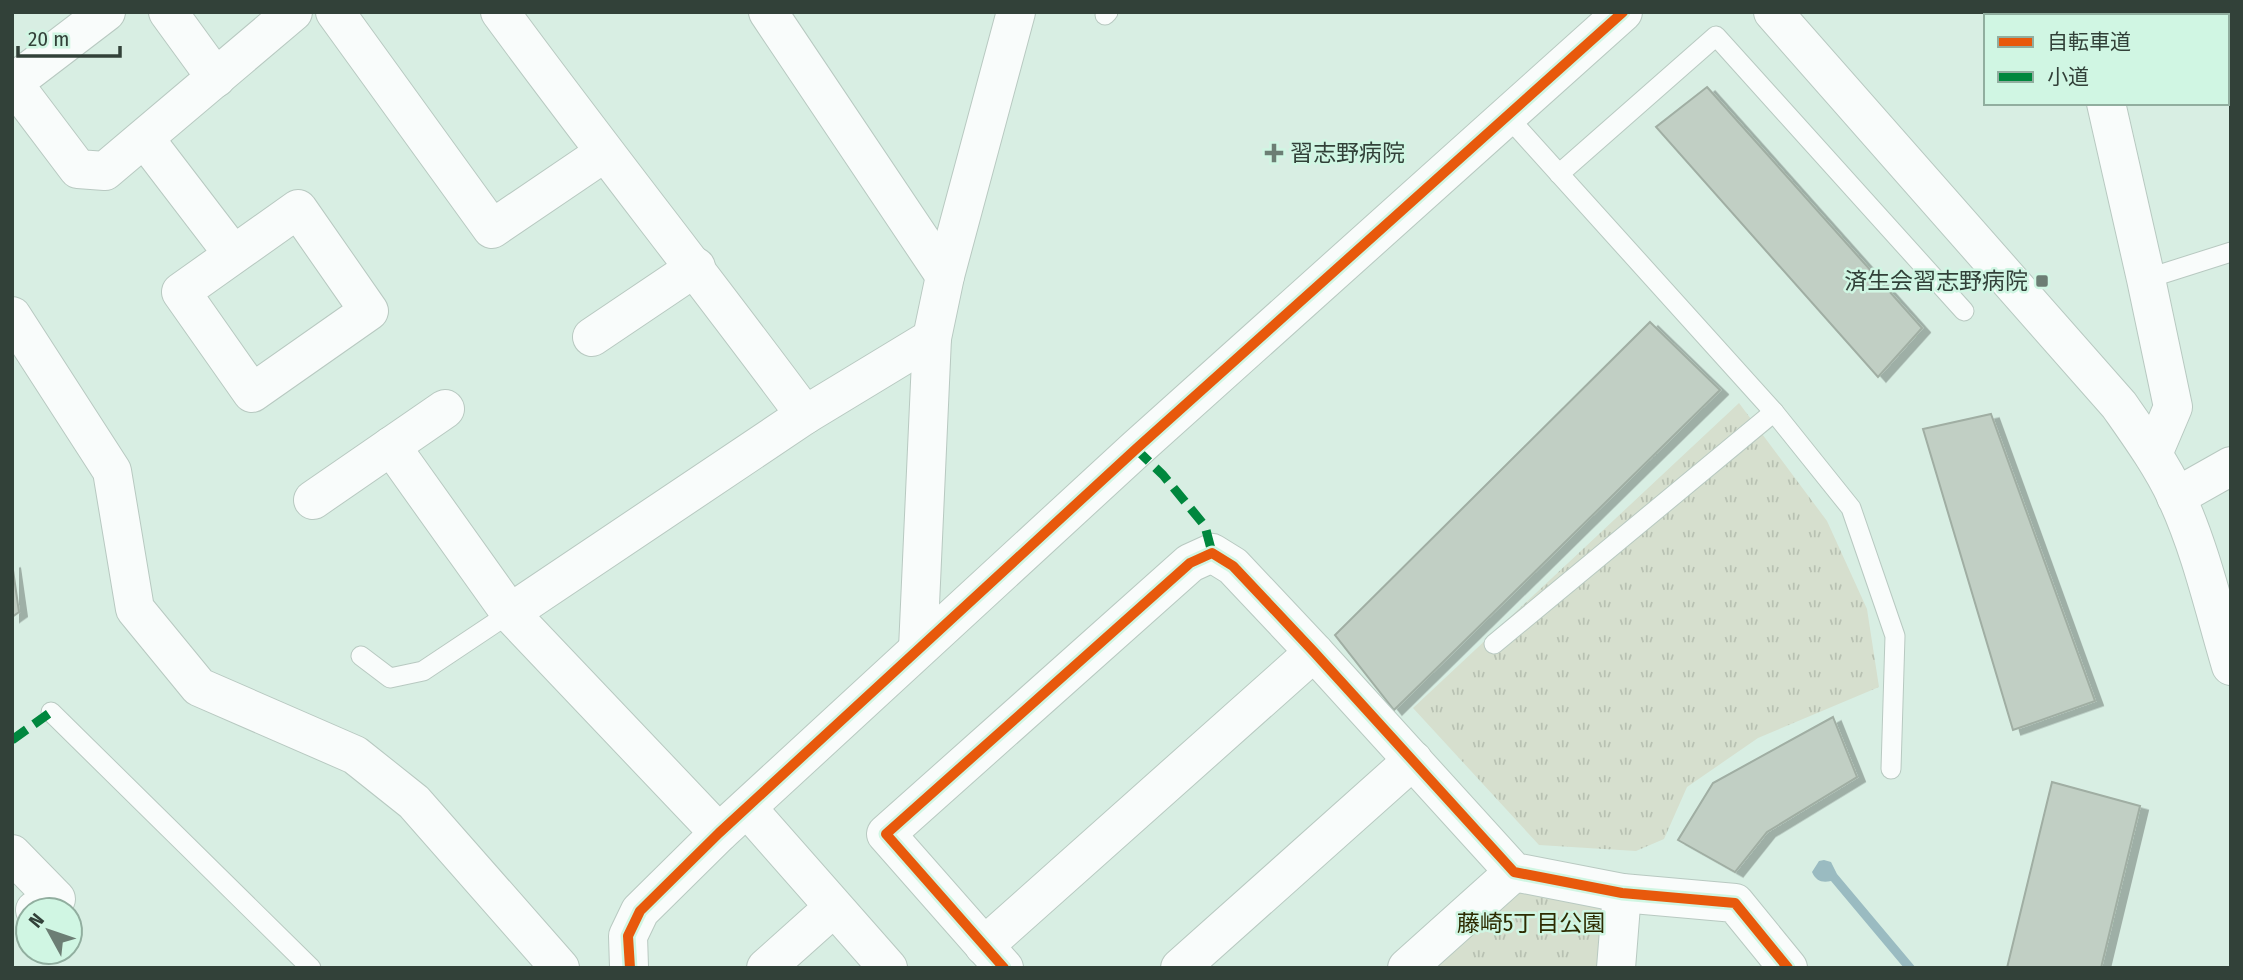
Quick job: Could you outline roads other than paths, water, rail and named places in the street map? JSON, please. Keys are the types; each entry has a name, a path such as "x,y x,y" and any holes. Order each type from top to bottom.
{"street":[{"path":"106,12 13,83 79,169 105,171 293,12"},
{"path":"168,12 216,78"},
{"path":"335,12 492,229 604,153"},
{"path":"500,12 604,153 695,267 805,415"},
{"path":"768,12 945,276"},
{"path":"918,649 932,338 945,276 1016,12"},
{"path":"628,967 628,936 640,911 733,821 1136,449 1623,12"},
{"path":"1773,12 2119,405 2153,454 2176,497 2196,547 2231,666"},
{"path":"2106,105 2147,279 2173,407 2153,454"},
{"path":"145,139 233,254"},
{"path":"298,209 369,312 252,393 181,292 233,254 298,209"},
{"path":"592,337 695,267"},
{"path":"12,316 112,471 135,609 199,687 355,755 414,802 560,968"},
{"path":"510,613 805,415 932,338"},
{"path":"313,499 445,409"},
{"path":"391,446 510,613 733,821 833,908 888,968"},
{"path":"2176,497 2231,467"},
{"path":"1314,652 994,957 886,834 1190,563 1212,553 1233,566 1314,652 1514,872 1622,893 1735,903 1788,968"},
{"path":"1180,968 1413,760"},
{"path":"12,854 53,896"},
{"path":"1407,968 1514,872"},
{"path":"1616,968 1622,893"},
{"path":"766,968 833,908"}],"lane":[{"path":"1559,174 1716,36 1964,311"},
{"path":"1507,116 1774,412 1851,508 1895,636 1891,769"},
{"path":"2147,279 2231,252"},
{"path":"1494,644 1774,412"},
{"path":"361,656 390,678 424,671 510,613"},
{"path":"51,712 311,968"}],"water":[{"path":"1819,861 1831,862 1837,874 1916,968 1904,968 1831,881 1822,881 1815,877 1812,872"}],"place":[{"name":"習志野病院","path":"1274,153"},
{"name":"済生会習志野病院","path":"2042,281"}],"park label":[{"name":"藤崎5丁目公園","path":"1531,923"}]}
